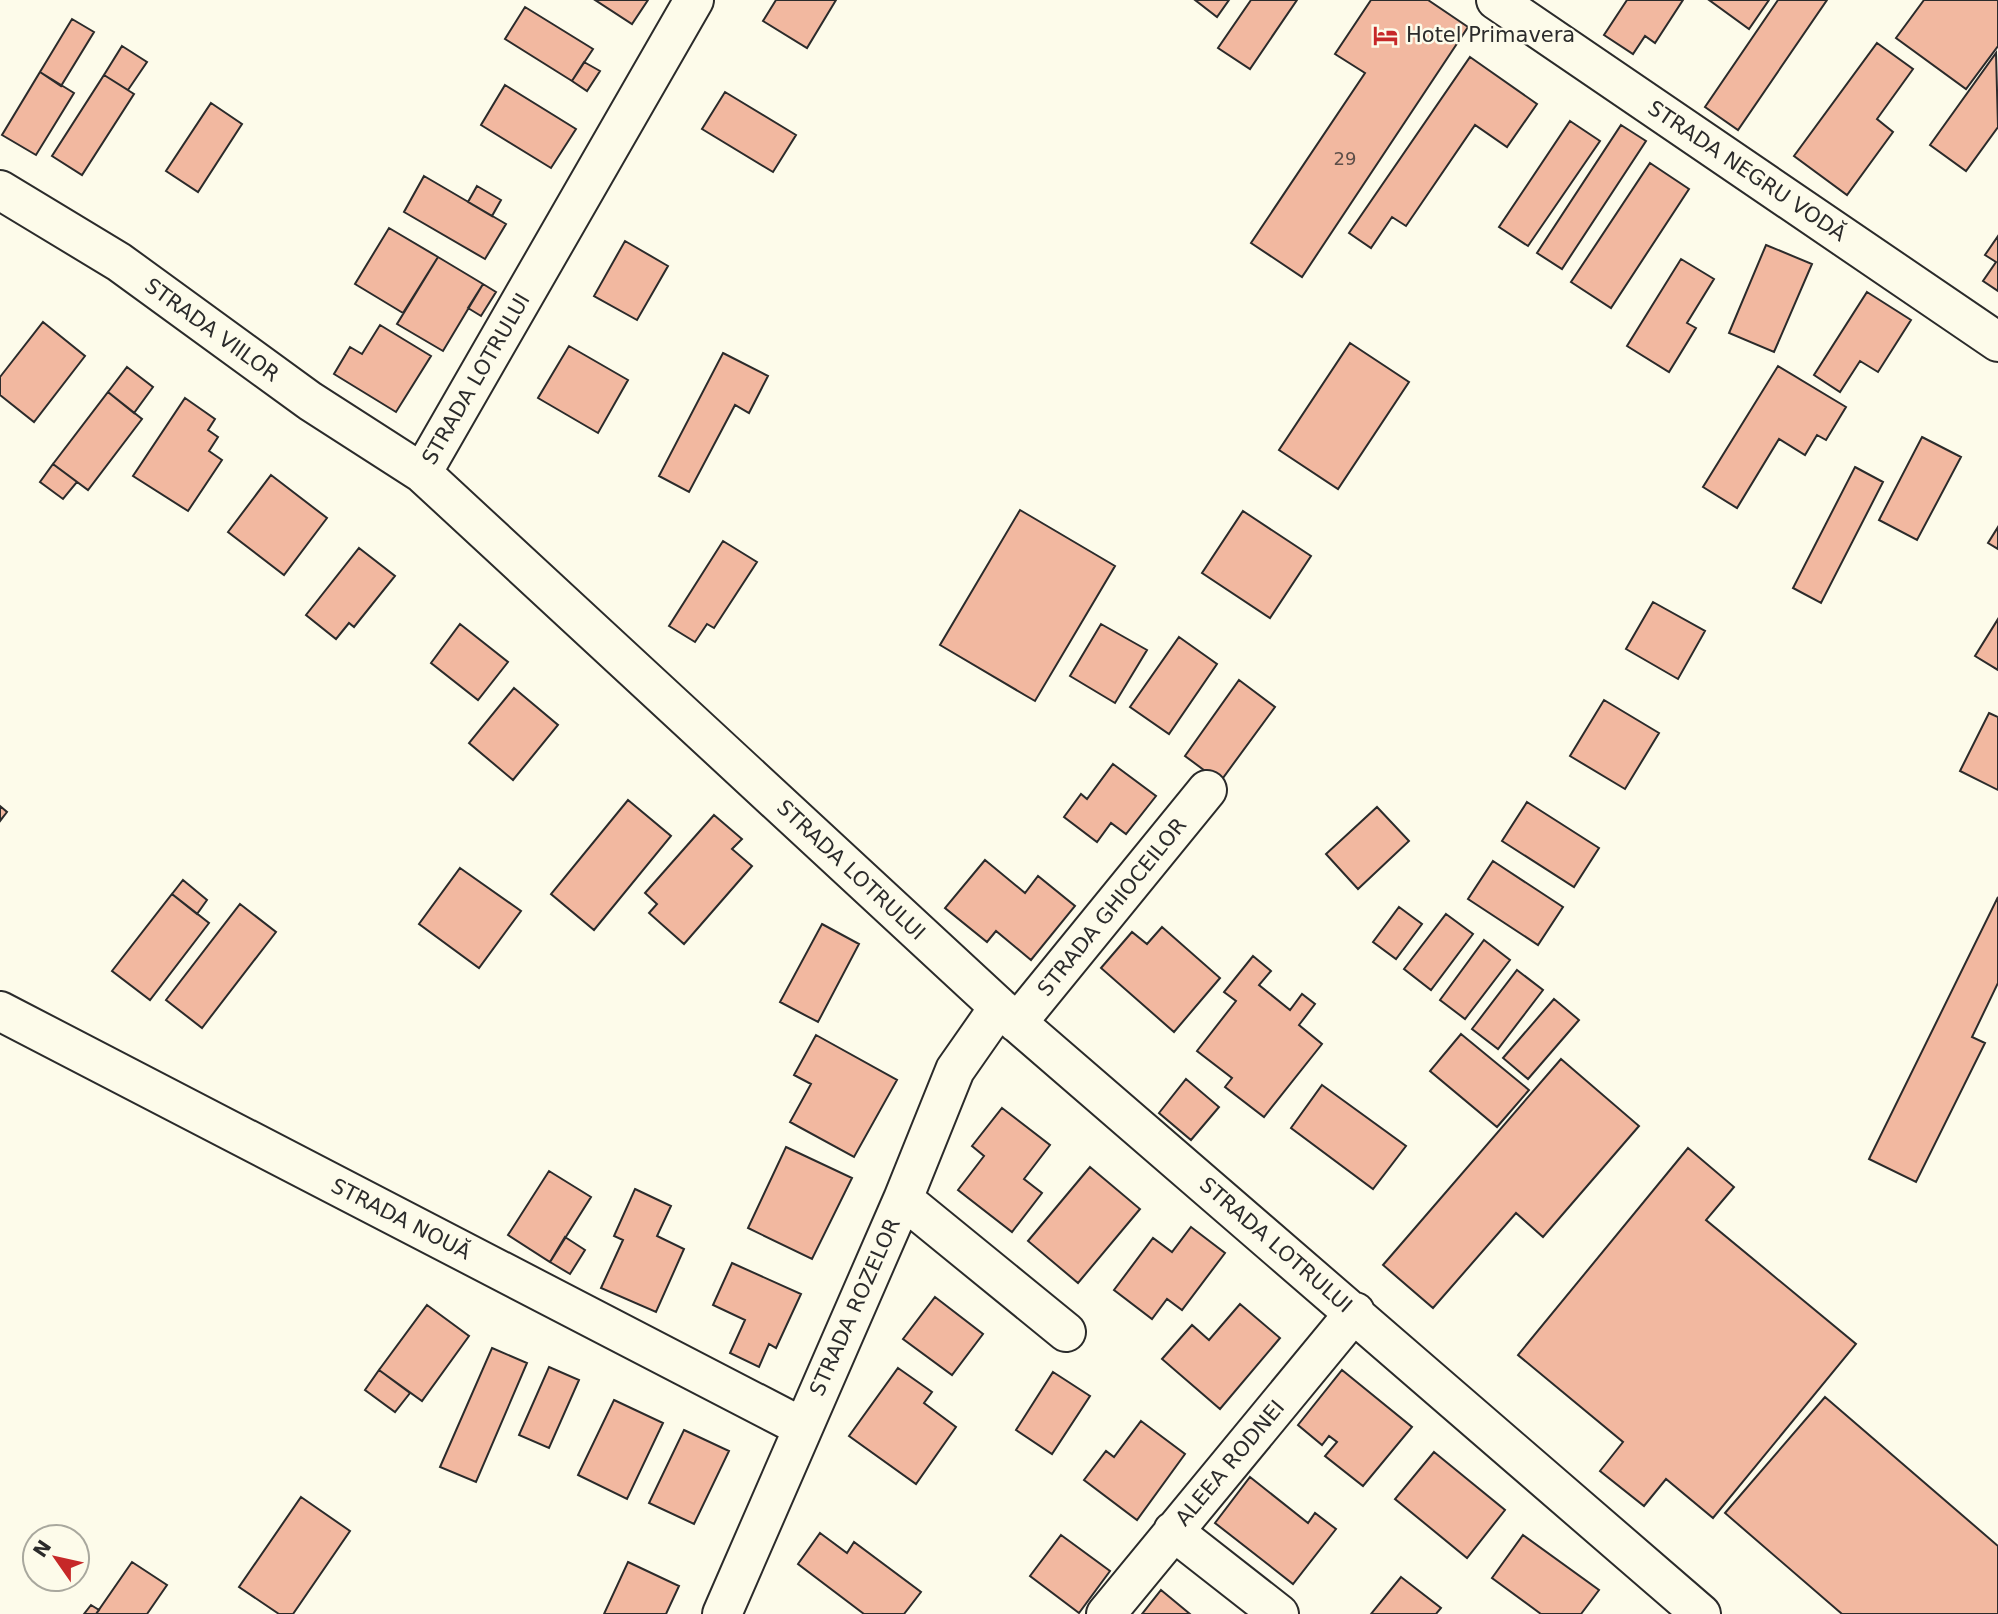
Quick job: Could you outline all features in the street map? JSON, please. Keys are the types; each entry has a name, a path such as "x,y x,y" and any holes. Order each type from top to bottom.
{"street":[{"name":"STRADA LOTRULUI","path":"694,0 422,473 1008,1015 1355,1312 1701,1614"},
{"name":"STRADA NEGRU VODĂ","path":"1496,0 1998,342"},
{"name":"STRADA VIILOR","path":"0,190 139,276 310,401 422,473"},
{"name":"STRADA GHIOCEILOR","path":"1008,1015 1207,790"},
{"name":"STRADA NOUĂ","path":"0,1011 802,1427"},
{"name":"STRADA ROZELOR","path":"722,1614 903,1199 955,1070 1008,1015"},
{"path":"903,1199 1066,1332"},
{"name":"ALEEA RODNEI","path":"1106,1614 1355,1312"},
{"path":"1173,1531 1279,1614"}],"building":[{"path":"595,0 648,0 632,24"},
{"path":"776,0 836,0 807,48 763,21"},
{"path":"1195,0 1229,0 1217,17"},
{"path":"1251,0 1297,0 1250,69 1218,48"},
{"path":"1371,0 1428,0 1468,27 1302,277 1251,243 1365,73 1335,54"},
{"path":"1627,0 1683,0 1655,43 1645,36 1633,54 1604,35"},
{"path":"1709,0 1769,0 1749,29"},
{"path":"1778,0 1827,0 1738,130 1705,107"},
{"path":"1924,0 1998,0 1998,46 1966,89 1896,38"},
{"path":"525,7 593,49 572,81 505,39"},
{"path":"72,19 94,32 61,86 40,72"},
{"path":"1877,43 1913,69 1877,119 1893,132 1847,195 1794,156"},
{"path":"122,46 147,62 128,90 104,75"},
{"path":"1996,53 1998,127 1966,171 1930,145"},
{"path":"1470,57 1537,104 1507,147 1475,125 1406,226 1392,217 1371,248 1349,233"},
{"path":"584,62 600,71 587,91 572,81"},
{"path":"40,72 74,93 36,155 2,135"},
{"path":"104,75 134,94 82,175 52,156"},
{"path":"505,85 576,129 551,168 481,125"},
{"path":"725,92 796,135 773,172 702,129"},
{"path":"211,103 242,124 198,192 166,171"},
{"path":"1570,121 1600,141 1528,246 1499,227"},
{"path":"1621,125 1646,141 1562,269 1537,253"},
{"path":"1650,163 1689,189 1611,308 1571,282"},
{"path":"424,176 506,224 485,259 404,212"},
{"path":"477,186 501,200 492,216 468,202"},
{"path":"389,228 438,257 403,313 355,284"},
{"path":"1998,236 1998,291 1983,281 1996,262 1985,255"},
{"path":"625,241 668,266 637,320 594,296"},
{"path":"1766,245 1812,264 1774,352 1729,333"},
{"path":"438,257 483,284 443,351 397,324"},
{"path":"1681,259 1714,279 1687,323 1696,328 1669,372 1627,346"},
{"path":"483,284 496,292 481,316 468,308"},
{"path":"1867,292 1911,320 1878,372 1860,361 1840,392 1814,375"},
{"path":"43,322 85,356 34,422 0,395 0,377"},
{"path":"380,325 431,356 396,412 334,374 350,347 362,354"},
{"path":"1350,343 1409,382 1338,489 1279,450"},
{"path":"569,346 628,380 598,433 538,398"},
{"path":"723,353 768,376 749,413 735,405 689,492 659,476"},
{"path":"1778,366 1846,407 1826,440 1817,435 1805,455 1779,439 1737,508 1703,487"},
{"path":"127,367 153,387 134,413 108,392"},
{"path":"108,392 142,419 88,490 53,464"},
{"path":"185,398 215,419 208,430 218,437 209,451 222,460 188,511 133,476"},
{"path":"1922,437 1961,457 1917,540 1879,520"},
{"path":"53,464 77,482 63,499 40,482"},
{"path":"1855,467 1883,482 1821,603 1793,588"},
{"path":"271,475 327,518 284,575 228,532"},
{"path":"1020,510 1115,566 1035,701 940,645"},
{"path":"1243,511 1311,556 1270,618 1202,573"},
{"path":"1998,527 1998,549 1988,543"},
{"path":"723,541 757,562 714,628 707,624 695,642 669,626"},
{"path":"359,548 395,576 354,627 349,623 336,639 306,615"},
{"path":"1653,602 1705,631 1678,679 1626,649"},
{"path":"1998,619 1998,670 1975,656"},
{"path":"460,624 508,662 478,700 431,663"},
{"path":"1101,624 1147,650 1115,703 1070,676"},
{"path":"1179,637 1217,664 1169,734 1130,707"},
{"path":"1239,680 1275,707 1220,782 1185,756"},
{"path":"514,688 558,725 513,780 469,743"},
{"path":"1604,700 1659,733 1625,789 1570,756"},
{"path":"1989,713 1998,717 1998,790 1960,771"},
{"path":"1113,764 1156,796 1126,834 1111,823 1097,842 1064,817 1081,794 1087,799"},
{"path":"628,800 671,836 594,930 551,894"},
{"path":"1527,802 1599,848 1574,887 1502,841"},
{"path":"0,806 7,812 0,821"},
{"path":"1377,807 1409,841 1358,889 1326,854"},
{"path":"714,815 742,839 732,849 752,866 684,944 649,913 657,904 645,893"},
{"path":"985,860 1025,893 1038,876 1075,906 1031,960 996,931 987,942 945,908"},
{"path":"1493,861 1563,907 1538,945 1468,899"},
{"path":"460,868 521,911 479,968 419,924"},
{"path":"183,880 207,900 197,914 172,894"},
{"path":"172,894 209,923 150,1000 112,971"},
{"path":"1998,897 1998,983 1972,1037 1985,1043 1916,1182 1869,1159"},
{"path":"240,904 276,932 202,1028 166,1000"},
{"path":"1399,907 1422,924 1396,959 1373,942"},
{"path":"1446,914 1473,934 1431,990 1404,969"},
{"path":"822,924 859,944 818,1022 780,1002"},
{"path":"1162,927 1220,978 1174,1032 1101,968 1132,932 1147,944"},
{"path":"1484,940 1510,960 1465,1019 1440,1000"},
{"path":"1253,956 1271,971 1259,985 1290,1010 1302,994 1315,1004 1299,1025 1322,1044 1264,1117 1225,1087 1232,1078 1197,1051 1236,1001 1224,992"},
{"path":"1517,970 1543,990 1498,1049 1472,1029"},
{"path":"1554,999 1579,1020 1528,1079 1503,1058"},
{"path":"1461,1034 1529,1090 1497,1127 1430,1071"},
{"path":"816,1035 897,1080 854,1157 790,1122 811,1084 794,1075"},
{"path":"1561,1059 1639,1126 1543,1237 1516,1213 1433,1308 1383,1265"},
{"path":"1186,1079 1219,1107 1191,1140 1159,1113"},
{"path":"1322,1085 1406,1146 1373,1189 1291,1128"},
{"path":"1002,1108 1050,1145 1024,1179 1042,1193 1012,1232 958,1190 984,1156 972,1146"},
{"path":"786,1147 852,1178 812,1259 748,1228"},
{"path":"1688,1148 1734,1187 1706,1220 1856,1344 1713,1518 1666,1479 1644,1506 1600,1471 1623,1442 1518,1355"},
{"path":"1090,1167 1140,1209 1078,1283 1028,1241"},
{"path":"549,1171 591,1197 550,1262 508,1235"},
{"path":"635,1189 671,1206 657,1236 684,1249 656,1312 601,1288 623,1240 614,1236"},
{"path":"1191,1227 1225,1253 1182,1310 1167,1299 1152,1319 1114,1290 1153,1238 1172,1252"},
{"path":"565,1237 585,1250 570,1274 550,1262"},
{"path":"732,1263 801,1294 776,1348 769,1344 759,1367 730,1353 745,1320 713,1305"},
{"path":"935,1297 983,1334 952,1375 903,1339"},
{"path":"1240,1304 1280,1338 1220,1409 1162,1359 1192,1325 1209,1340"},
{"path":"427,1305 469,1336 422,1401 379,1370"},
{"path":"492,1348 527,1363 476,1482 440,1467"},
{"path":"549,1367 579,1380 549,1448 519,1435"},
{"path":"898,1368 932,1392 924,1403 956,1427 916,1484 849,1436"},
{"path":"379,1370 410,1393 395,1412 365,1390"},
{"path":"1342,1370 1412,1427 1363,1486 1325,1456 1337,1442 1329,1436 1322,1445 1298,1425"},
{"path":"1053,1372 1090,1396 1052,1454 1016,1430"},
{"path":"1825,1397 1998,1546 1998,1614 1842,1614 1725,1513"},
{"path":"614,1400 663,1423 627,1499 578,1475"},
{"path":"1141,1421 1185,1454 1137,1520 1084,1480 1106,1451 1114,1457"},
{"path":"684,1430 729,1451 694,1524 649,1503"},
{"path":"1434,1452 1505,1510 1467,1558 1395,1499"},
{"path":"1250,1477 1308,1523 1315,1513 1336,1529 1293,1584 1215,1523"},
{"path":"301,1497 350,1531 293,1614 279,1614 239,1587"},
{"path":"820,1533 847,1553 854,1542 921,1592 904,1614 864,1614 798,1564"},
{"path":"1061,1535 1110,1571 1079,1613 1030,1576"},
{"path":"1523,1535 1599,1590 1581,1614 1541,1614 1492,1578"},
{"path":"132,1562 167,1585 147,1614 96,1614"},
{"path":"628,1562 679,1586 666,1614 604,1614"},
{"path":"1401,1577 1441,1608 1436,1614 1371,1614"},
{"path":"1161,1590 1190,1614 1142,1614"},
{"path":"91,1605 99,1610 96,1614 84,1614"}],"place":[{"name":"Hotel Primavera","path":"1386,35"}]}
